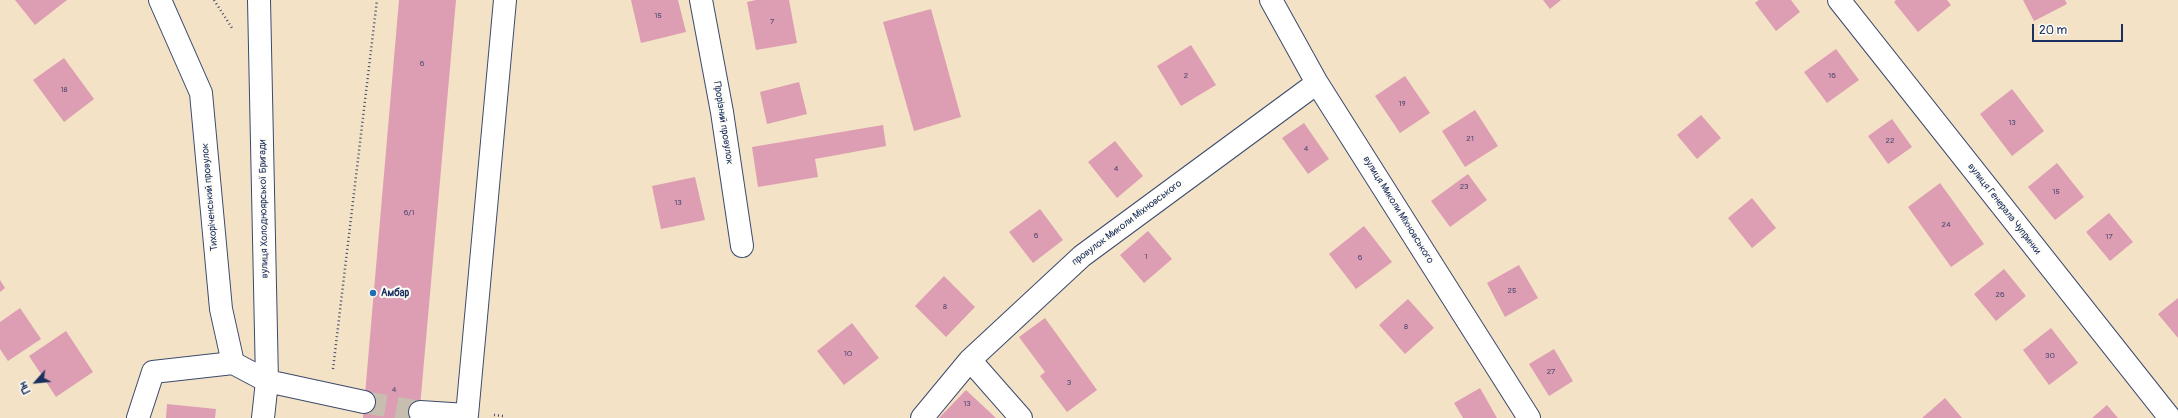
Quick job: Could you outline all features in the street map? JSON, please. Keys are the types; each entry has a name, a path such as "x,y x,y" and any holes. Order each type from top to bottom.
{"street":[{"name":"Тихоріченський провулок","path":"160,0 201,94 220,309 233,363"},
{"name":"вулиця Холодноярської Бригади","path":"259,0 267,381 263,418"},
{"path":"420,412 467,415 505,0"},
{"name":"Прорізний провулок","path":"701,0 722,112 742,246"},
{"name":"вулиця Миколи Міхновського","path":"1271,0 1317,83 1530,418"},
{"name":"вулиця Генерала Чупринки","path":"1839,0 2170,418"},
{"name":"провулок Миколи Міхновського","path":"922,418 970,360 1082,256 1317,83"},
{"path":"970,360 1021,418"},
{"path":"138,418 152,372 233,363 267,381 364,402"}],"path":[{"path":"330,395 377,0"}],"building":[{"path":"15,0 67,0 35,25"},
{"path":"399,0 456,0 419,418 363,418"},
{"path":"631,0 678,0 686,32 641,43"},
{"path":"756,0 789,0 797,43 756,50 747,2"},
{"path":"1543,0 1561,0 1550,9"},
{"path":"1759,0 1791,0 1800,12 1776,31 1755,3"},
{"path":"1896,0 1947,0 1951,5 1918,32 1894,2"},
{"path":"2023,0 2065,0 2067,4 2034,21"},
{"path":"931,9 961,117 914,131 883,22"},
{"path":"1191,45 1216,85 1181,106 1157,66"},
{"path":"1836,49 1859,80 1827,103 1804,72"},
{"path":"64,58 94,99 64,122 33,80"},
{"path":"1405,76 1430,113 1400,133 1375,96"},
{"path":"799,82 807,114 767,124 760,92"},
{"path":"2012,89 2044,131 2012,156 1980,114"},
{"path":"1475,110 1498,146 1465,167 1442,131"},
{"path":"1701,115 1721,138 1697,159 1677,135"},
{"path":"1892,119 1912,147 1888,164 1868,136"},
{"path":"1304,123 1329,159 1308,174 1282,138"},
{"path":"883,125 886,146 815,159 818,177 758,187 752,147"},
{"path":"1115,141 1143,176 1117,198 1088,162"},
{"path":"2057,163 2084,197 2055,220 2028,187"},
{"path":"1468,174 1487,200 1450,227 1431,201"},
{"path":"695,177 705,220 661,229 652,186"},
{"path":"1940,183 1984,244 1951,267 1908,207"},
{"path":"1752,198 1776,228 1752,248 1728,218"},
{"path":"1040,209 1063,240 1033,263 1009,232"},
{"path":"2109,213 2133,242 2110,261 2086,232"},
{"path":"1364,226 1392,262 1356,289 1329,254"},
{"path":"1148,231 1172,259 1144,283 1120,255"},
{"path":"1519,265 1538,298 1505,317 1487,283"},
{"path":"2004,269 2026,296 1996,321 1974,294"},
{"path":"944,276 975,307 946,337 915,306"},
{"path":"0,280 5,288 0,292"},
{"path":"2178,298 2178,338 2158,314"},
{"path":"1408,299 1434,328 1405,354 1379,325"},
{"path":"20,308 41,339 8,361 0,349 0,322"},
{"path":"1045,318 1097,390 1067,412 1040,376 1045,372 1019,337"},
{"path":"852,323 879,358 844,385 817,351"},
{"path":"2051,328 2078,363 2049,385 2023,350"},
{"path":"66,331 93,372 56,397 29,356"},
{"path":"1554,349 1573,381 1549,396 1529,364"},
{"path":"1480,388 1497,418 1463,418 1454,403"},
{"path":"966,390 996,418 939,418"},
{"path":"1945,398 1962,418 1922,418"},
{"path":"167,404 216,409 215,418 166,418"},
{"path":"2107,405 2118,418 2092,418"}],"tunnel":[{"path":"364,402 420,412"}],"place":[{"name":"Амбар","path":"373,293"}]}
